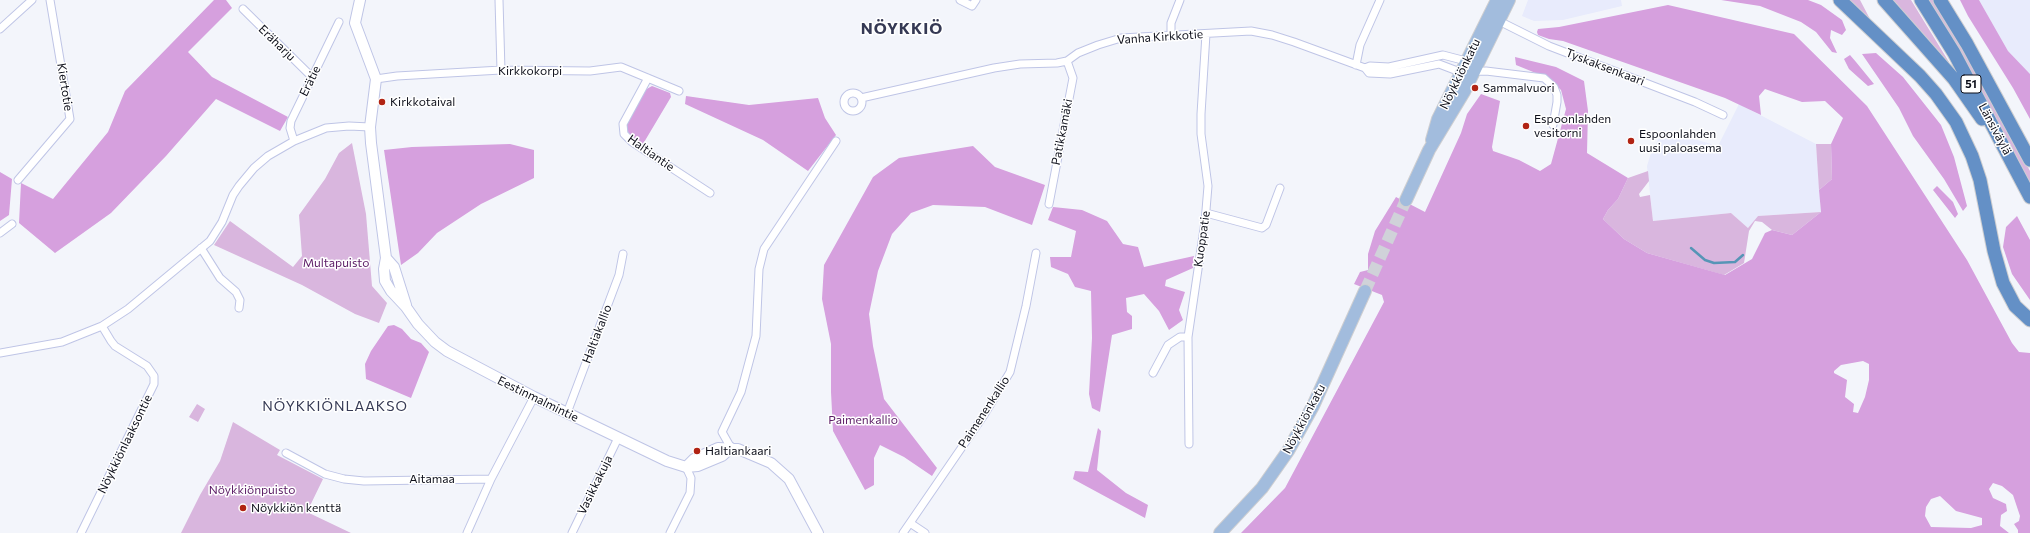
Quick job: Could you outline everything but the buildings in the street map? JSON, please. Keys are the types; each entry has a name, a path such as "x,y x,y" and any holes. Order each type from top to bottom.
{"highway":[{"path":"1840,0 1920,76 1936,94 1956,122 1972,156 1978,174 1994,252 2003,283 2015,306 2030,320"},
{"path":"1877,0 1895,14"},
{"path":"1884,0 1954,79 2018,170"},
{"name":"Länsiväylä","path":"1921,0 1954,53 2018,170 2030,197"},
{"name":"Länsiväylä","path":"1940,0 1968,44 2030,160"}],"main road":[{"name":"Nöykkiönkatu","path":"1429,150 1447,124 1474,70 1494,18 1497,0"},
{"name":"Nöykkiönkatu","path":"1406,200 1429,150 1438,119 1463,67 1494,18 1509,0"},
{"name":"Nöykkiönkatu","path":"1220,533 1262,488 1288,450 1313,406 1365,291"}],"street":[{"path":"0,29 32,0"},
{"name":"Kiertotie","path":"18,180 70,119 50,0"},
{"name":"Eestinmalmintie","path":"360,0 356,23 376,79 370,127 386,258 384,269 385,281 391,291 406,307 418,324 435,342 447,351 567,414 666,460 686,467"},
{"path":"499,0 501,70"},
{"path":"960,0 974,3"},
{"path":"1172,35 1171,23 1180,0"},
{"path":"1356,65 1360,44 1380,0"},
{"name":"Eräharju","path":"243,9 312,77"},
{"name":"Tyskaksenkaari","path":"1494,18 1548,46 1695,102 1723,115"},
{"name":"Erätie","path":"294,142 290,128 291,121 339,22"},
{"name":"Vanha Kirkkotie","path":"861,98 994,68 1067,61 1078,54 1112,40 1251,31 1272,35 1365,68 1370,73 1390,74 1439,64 1474,70"},
{"name":"Kuoppatie","path":"1189,444 1188,337 1206,213 1208,186 1201,134 1206,34"},
{"name":"Vanha Kirkkotie","path":"1365,68 1370,66 1395,66 1434,56 1444,55 1463,67 1474,70"},
{"name":"Patikkamäki","path":"1048,204 1073,78 1067,61"},
{"name":"Kirkkokorpi","path":"376,79 397,76 501,70 590,71 621,67 679,91"},
{"path":"1474,70 1536,76 1548,81 1557,94 1553,124"},
{"name":"Haltiantie","path":"648,78 623,124 624,134 632,142 710,193"},
{"path":"0,353 62,342 102,326 128,309 201,248 217,232 233,195 246,177 268,156 294,142 326,128 336,126 370,127"},
{"path":"731,448 722,432 741,392 756,336 759,269 764,249 775,229 836,141"},
{"path":"1206,213 1262,228 1266,225 1280,188"},
{"path":"0,234 12,224"},
{"path":"201,248 220,278 236,292 240,300 240,308"},
{"name":"Paimenenkallio","path":"904,533 984,415 1010,372 1026,306 1036,253"},
{"name":"Haltiakallio","path":"567,414 619,275 623,254"},
{"name":"Nöykkiönlaaksontie","path":"81,533 154,384 154,376 147,366 115,346 102,326"},
{"path":"1153,373 1168,345 1180,337 1188,337"},
{"path":"468,533 491,479 534,397"},
{"name":"Vasikkakuja","path":"572,533 618,438"},
{"path":"670,533 690,493 691,478 686,467 694,459 718,448 731,448 738,449 771,463 784,473 793,485 818,533"},
{"name":"Aitamaa","path":"286,453 325,474 344,479 364,481 491,479"},
{"path":"910,523 925,533"}],"shaded area":[{"path":"1528,0 1621,0 1622,6 1563,20 1534,21 1522,16"},
{"path":"1979,0 2030,0 2030,74 2008,51"},
{"path":"1739,104 1816,144 1821,212 1758,216 1748,228 1731,213 1653,221 1647,166 1650,156 1663,130 1718,146"}],"green space":[{"path":"214,0 226,0 232,8 188,52 212,77 288,117 280,131 216,99 166,156 111,213 55,253 19,223 21,183 53,199 108,132 125,91"},
{"path":"1721,0 1808,0 1821,5 1842,20 1846,30 1842,35 1831,30 1830,38 1837,53 1832,52 1816,32 1801,22 1760,6"},
{"path":"1846,0 1860,0 1870,19 1867,21"},
{"path":"1890,0 1911,0 1949,62 1948,63 1923,34"},
{"path":"1928,0 1934,0 1992,100 2030,171 2030,183 1988,103"},
{"path":"1960,0 1979,0 2008,51 2030,74 2030,119 2013,88 1968,16"},
{"path":"1668,5 1794,34 1867,106 1967,260 2012,343 2019,352 2030,353 2030,533 2018,533 2018,530 2014,524 2019,521 2020,516 2013,495 2002,486 1993,483 1989,489 1993,498 2006,504 2007,511 2001,515 2000,526 2009,533 1241,533 1285,488 1384,302 1382,295 1354,284 1360,272 1368,270 1368,254 1375,231 1396,197 1425,212 1461,133 1467,114 1481,94 1500,101 1492,147 1493,151 1519,160 1540,171 1551,164 1566,109 1561,90 1548,78 1516,65 1515,57 1556,67 1584,81 1588,111 1587,153 1628,178 1618,199 1608,210 1603,219 1624,239 1647,253 1725,275 1752,259 1765,233 1772,230 1792,235 1821,212 1819,190 1832,179 1831,144 1843,118 1825,101 1802,102 1765,89 1759,96 1761,115 1725,98 1563,41 1549,39 1538,35 1537,32 1538,29 1559,27","holes":["1863,361 1869,364 1869,380 1865,397 1858,413 1853,412 1854,404 1845,397 1847,380 1834,373 1834,371 1841,365","1940,496 1956,511 1982,518 1982,525 1971,528 1931,527 1925,516 1926,507 1931,499"]},
{"path":"1876,53 1903,77 1941,125 1954,157 1967,206 1963,211 1944,179 1913,136 1899,108 1862,54"},
{"path":"1850,55 1874,84 1868,86 1849,69 1844,59"},
{"path":"652,86 670,93 671,97 643,144 629,134 626,126 645,90"},
{"path":"686,96 749,105 818,98 825,118 836,135 808,171 763,140 685,104"},
{"name":"Multapuisto","path":"352,143 366,214 372,286 387,303 379,323 355,314 302,285 214,245 230,221 293,267 302,256 299,215 325,179 339,153"},
{"path":"510,144 534,150 534,178 481,204 437,233 418,253 401,265 384,150 412,147"},
{"path":"1816,144 1831,144 1832,179 1819,190"},
{"name":"Paimenkallio","path":"973,146 995,167 1045,185 1032,225 985,207 933,205 911,213 892,234 878,271 869,314 873,346 884,399 937,468 932,476 904,457 880,445 874,458 874,485 865,490 833,431 831,344 822,299 824,265 873,177 899,158"},
{"path":"1648,171 1649,181 1639,194 1640,197 1650,195 1653,221 1731,213 1748,228 1758,216 1821,212 1792,235 1772,230 1762,222 1755,221 1749,231 1744,263 1724,275 1647,253 1624,239 1603,219 1608,210 1618,199 1628,178"},
{"path":"0,172 12,179 9,215 0,221"},
{"path":"1937,186 1953,202 1958,214 1955,218 1933,190"},
{"path":"1053,207 1082,210 1107,221 1123,244 1138,247 1144,267 1194,256 1193,268 1166,280 1165,286 1185,292 1179,310 1183,320 1169,330 1159,311 1144,294 1126,298 1127,312 1132,316 1132,329 1112,335 1100,412 1092,408 1089,394 1092,338 1091,291 1075,287 1068,274 1051,267 1050,257 1071,257 1076,231 1048,220"},
{"path":"2017,216 2030,240 2030,300 2012,274 2003,247 2006,227"},
{"path":"394,325 402,329 411,339 421,343 429,352 411,398 366,379 365,364 371,351 388,326"},
{"path":"197,404 205,409 198,422 189,417"},
{"name":"Nöykkiönpuisto","path":"233,422 280,450 277,455 323,479 307,512 351,533 181,533 200,495 220,461"},
{"path":"1098,428 1101,431 1097,470 1126,493 1148,505 1145,518 1073,479 1075,471 1088,472"}],"waterway":[{"path":"1691,248 1705,260 1714,263 1735,262 1743,255"}],"tunnel":[{"path":"1365,291 1406,200"}],"place":[{"name":"Sammalvuori","path":"1475,88"},
{"name":"Kirkkotaival","path":"382,102"},
{"name":"Espoonlahden vesitorni","path":"1526,126"},
{"name":"Espoonlahden uusi paloasema","path":"1631,141"},
{"name":"Haltiankaari","path":"697,451"},
{"name":"Nöykkiön kenttä","path":"243,508"}],"district":[{"name":"NÖYKKIÖ","path":"902,29"},
{"name":"NÖYKKIÖNLAAKSO","path":"335,406"}]}
